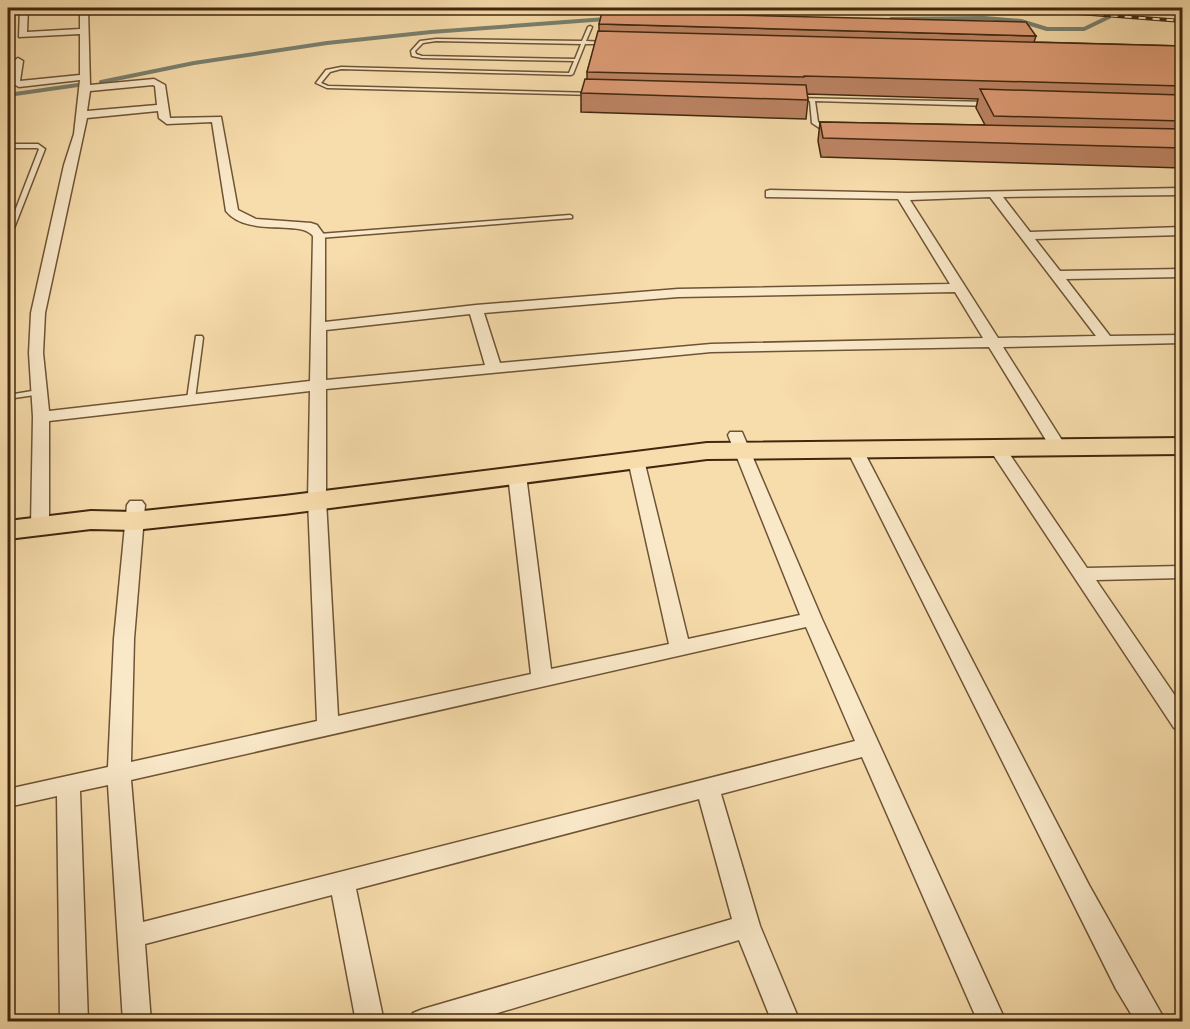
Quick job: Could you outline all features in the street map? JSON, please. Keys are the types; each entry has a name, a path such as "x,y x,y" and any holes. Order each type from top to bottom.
{"main road":[{"path":"8,531 135,513 317,493 517,475 707,451 738,442 1052,438 1182,430"},
{"path":"317,493 699,437 738,442 854,448 996,447 1052,438 1182,446"}],"street":[{"path":"24,8 22,35 84,31"},
{"path":"40,526 41,417 36,353 41,292 82,115 85,83 84,8"},
{"path":"18,61 15,82 19,84 154,81 160,85 164,118 167,121 217,119 232,211 236,216 249,222 308,226 313,228 319,236 317,493 328,726"},
{"path":"82,115 163,107"},
{"path":"770,194 905,196 1182,191"},
{"path":"994,194 1106,340"},
{"path":"905,196 903,198 1052,438"},
{"path":"1026,236 1182,231"},
{"path":"1056,275 1182,273"},
{"path":"317,327 476,309 678,293 959,288"},
{"path":"476,309 494,368"},
{"path":"41,417 318,385 711,348 1182,339"},
{"path":"738,442 812,619 992,1022"},
{"path":"996,447 1182,722"},
{"path":"854,448 1080,893 1126,980 1152,1022"},
{"path":"636,460 680,648"},
{"path":"517,475 542,678"},
{"path":"135,513 123,639 119,772 137,1022"},
{"path":"1082,574 1182,572"},
{"path":"8,798 812,619"},
{"path":"132,936 342,880 870,746"},
{"path":"68,784 74,1022"},
{"path":"707,787 747,926 786,1022"},
{"path":"342,880 370,1022"},
{"path":"423,1022 747,926"}],"lane":[{"path":"563,93 590,27"},
{"path":"576,60 422,57 414,55 413,51 422,42 436,40 607,43"},
{"path":"571,74 341,68 328,71 318,83 327,87 599,94"},
{"path":"788,99 991,104"},
{"path":"812,99 815,123 824,131 837,135"},
{"path":"8,146 38,146 42,149 8,236"},
{"path":"319,236 570,217"},
{"path":"191,399 199,338"},
{"path":"8,397 38,392"}],"building":[{"path":"602,12 1026,22 1036,36 599,24"},
{"path":"598,31 1182,46 1182,86 587,72"},
{"path":"585,79 806,85 808,100 581,93"},
{"path":"980,89 1182,95 1182,121 994,116"},
{"path":"820,122 1182,129 1182,148 823,138"}],"waterway":[{"path":"891,22 891,19 984,18 1021,21 1047,29 1084,29 1109,17"},
{"path":"101,82 194,63 327,43 431,32 606,19"},
{"path":"8,95 78,85"}],"railway":[{"path":"1013,8 1182,21"}]}
